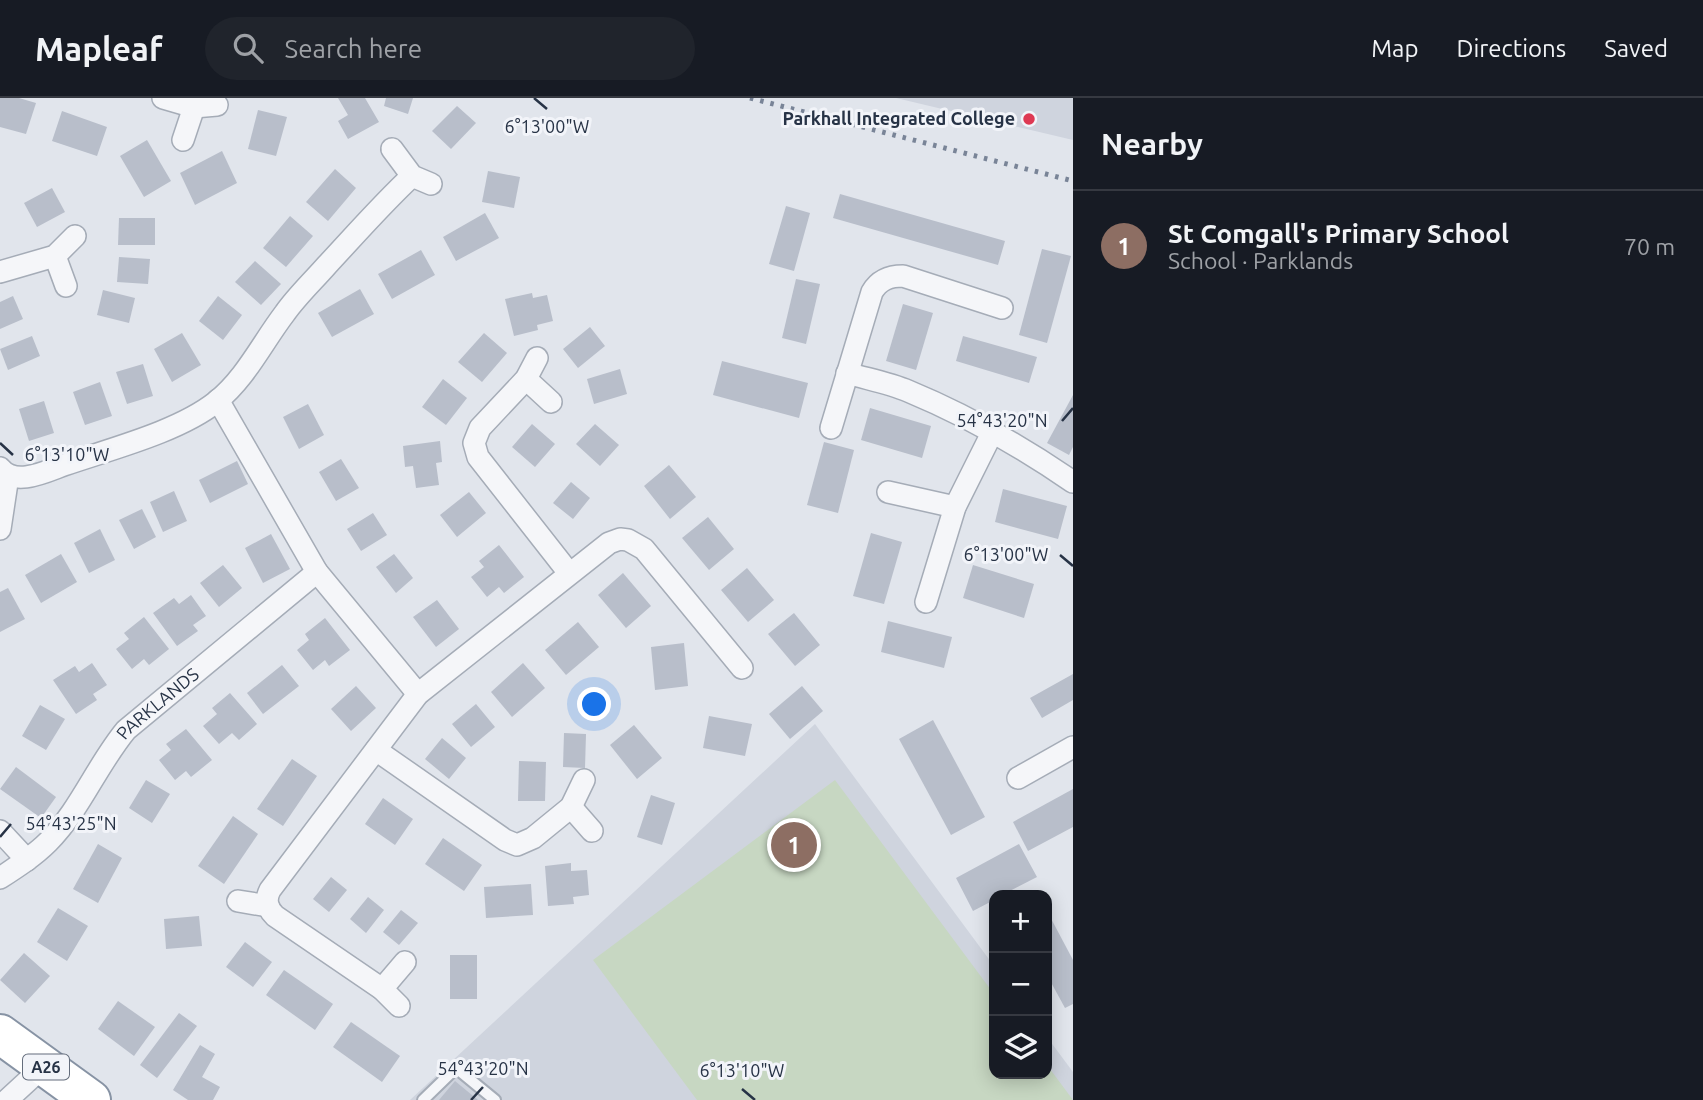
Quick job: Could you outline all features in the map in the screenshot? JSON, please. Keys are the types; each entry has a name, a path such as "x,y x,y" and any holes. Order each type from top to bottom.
{"highway":[{"name":"A26","path":"0,1034 91,1100"}],"street":[{"path":"163,98 194,107 217,105"},
{"path":"183,140 194,107"},
{"path":"0,529 4,472 24,477 135,440 202,412 218,400 243,373 293,303 379,208 421,180 392,149"},
{"path":"0,272 55,256 75,236"},
{"path":"55,256 65,286"},
{"path":"831,428 872,292 881,281 903,276 1002,308"},
{"path":"537,358 526,379 480,428 475,439 475,450 569,573"},
{"path":"847,373 906,390 992,433 1073,482"},
{"path":"526,379 551,402"},
{"path":"218,400 317,572 418,694"},
{"path":"926,602 955,507 992,433"},
{"path":"888,492 955,507"},
{"path":"400,1006 382,989 275,916 267,900 270,890 418,694 569,573 612,542 624,539 638,544 742,668"},
{"name":"PARKLANDS","path":"0,878 27,860 57,832 106,755 126,730 317,572"},
{"path":"1018,778 1073,747"},
{"path":"376,750 513,844 530,841 571,807 584,780"},
{"path":"571,807 592,831"},
{"path":"0,831 27,860"},
{"path":"238,901 268,906"},
{"path":"382,989 405,962"},
{"path":"7,1100 44,1066"}],"lane":[{"path":"423,1100 456,1068 495,1100"}],"shaded area":[{"name":"Parkhall Integrated College","path":"896,98 1073,98 1073,140"},
{"path":"815,724 989,959 989,1079 1052,1079 1052,1044 1073,1072 1073,1100 410,1100"}],"green space":[{"path":"835,780 989,987 989,1079 1052,1079 1052,1072 1073,1100 697,1100 593,960"}],"building":[{"path":"0,98 19,98 36,103 26,134 0,127"},
{"path":"338,98 365,98 379,122 348,139 338,121 348,115"},
{"path":"386,98 413,98 408,114 384,106"},
{"path":"457,106 476,123 451,149 432,131"},
{"path":"258,110 287,117 276,156 248,149"},
{"path":"62,111 107,127 97,156 52,141"},
{"path":"147,140 171,181 144,197 120,156"},
{"path":"222,151 237,183 195,205 180,173"},
{"path":"335,169 356,188 328,221 306,202"},
{"path":"488,171 520,177 514,208 482,202"},
{"path":"52,188 65,212 37,227 24,203"},
{"path":"840,194 1005,241 998,265 833,218"},
{"path":"786,206 810,213 794,271 769,264"},
{"path":"485,213 499,238 456,261 443,237"},
{"path":"290,216 313,236 286,267 263,248"},
{"path":"119,218 155,218 155,245 118,245"},
{"path":"1042,249 1071,256 1047,343 1019,335"},
{"path":"421,250 435,275 392,299 378,274"},
{"path":"119,257 150,259 148,284 117,282"},
{"path":"255,261 281,284 261,305 235,282"},
{"path":"796,279 820,284 806,344 782,338"},
{"path":"360,289 374,314 332,337 318,313"},
{"path":"103,290 135,298 129,323 97,315"},
{"path":"532,293 533,298 547,295 553,321 537,325 538,330 514,336 505,299"},
{"path":"13,296 23,319 0,329 0,302"},
{"path":"218,296 242,315 223,340 199,321"},
{"path":"903,304 933,313 916,370 886,361"},
{"path":"590,327 605,346 578,368 563,349"},
{"path":"182,333 201,365 172,382 154,349"},
{"path":"484,333 507,353 482,382 458,362"},
{"path":"32,336 40,356 8,370 0,349"},
{"path":"963,336 1037,357 1029,383 956,361"},
{"path":"722,361 808,383 799,418 713,395"},
{"path":"143,364 153,396 127,404 116,372"},
{"path":"620,369 627,394 594,404 587,379"},
{"path":"443,379 467,398 446,425 422,407"},
{"path":"100,382 112,416 85,425 73,392"},
{"path":"1073,395 1073,447 1069,455 1047,443"},
{"path":"44,401 54,433 29,441 19,409"},
{"path":"308,404 324,435 299,449 283,417"},
{"path":"870,408 931,426 922,458 861,440"},
{"path":"532,424 555,444 535,467 512,447"},
{"path":"595,424 619,445 600,466 576,444"},
{"path":"440,441 442,462 436,463 439,485 416,488 413,466 405,467 403,446"},
{"path":"824,442 854,450 838,513 807,505"},
{"path":"341,459 359,488 336,501 319,472"},
{"path":"237,461 248,484 210,503 199,480"},
{"path":"669,465 696,497 670,519 644,486"},
{"path":"571,482 590,498 573,519 553,503"},
{"path":"1003,489 1067,506 1058,539 995,522"},
{"path":"174,491 187,521 163,532 150,502"},
{"path":"469,492 486,513 457,537 440,515"},
{"path":"142,509 156,537 134,549 119,520"},
{"path":"373,513 387,535 361,551 347,529"},
{"path":"708,517 734,549 709,570 682,538"},
{"path":"100,529 115,560 89,573 74,543"},
{"path":"871,533 902,542 884,604 853,596"},
{"path":"271,534 290,569 263,583 245,548"},
{"path":"499,545 524,577 504,593 499,587 487,597 471,577 484,567 479,561"},
{"path":"61,554 77,582 41,603 25,575"},
{"path":"394,554 413,578 396,593 376,567"},
{"path":"223,565 242,588 219,607 200,583"},
{"path":"973,565 1034,584 1024,618 963,598"},
{"path":"747,568 774,600 748,622 721,590"},
{"path":"623,573 651,606 626,628 598,595"},
{"path":"8,588 25,619 0,632 0,592"},
{"path":"191,595 206,616 193,625 198,631 177,646 153,613 174,598 179,604"},
{"path":"437,600 459,629 436,647 413,617"},
{"path":"794,613 820,645 795,666 768,634"},
{"path":"144,617 169,649 149,665 144,659 132,669 116,649 129,639 124,633"},
{"path":"325,618 350,650 329,666 325,660 313,670 297,650 309,640 305,634"},
{"path":"888,621 952,637 944,668 881,652"},
{"path":"578,622 599,647 566,675 545,650"},
{"path":"684,643 688,686 655,690 651,647"},
{"path":"92,663 107,685 93,694 97,700 76,714 53,680 75,666 79,672"},
{"path":"523,663 545,688 512,717 491,692"},
{"path":"282,665 299,686 263,714 247,693"},
{"path":"1073,674 1073,700 1042,718 1030,698"},
{"path":"356,686 376,708 351,731 331,709"},
{"path":"802,686 823,711 790,739 769,714"},
{"path":"230,693 257,724 239,740 232,733 219,744 203,726 217,714 212,708"},
{"path":"476,704 495,727 471,747 452,724"},
{"path":"40,705 65,719 46,750 22,736"},
{"path":"709,716 752,724 745,756 703,748"},
{"path":"933,720 985,817 951,835 899,739"},
{"path":"634,725 662,758 637,779 610,745"},
{"path":"186,729 212,760 191,777 186,771 175,780 159,760 171,750 166,744"},
{"path":"564,733 586,734 585,768 563,767"},
{"path":"442,738 466,758 449,779 425,759"},
{"path":"292,759 317,776 283,826 257,809"},
{"path":"519,761 546,762 545,801 518,801"},
{"path":"16,767 56,797 41,818 0,789"},
{"path":"146,780 170,794 152,823 129,808"},
{"path":"1073,789 1073,827 1028,851 1013,822"},
{"path":"651,795 675,803 662,845 637,837"},
{"path":"383,798 413,819 395,845 365,824"},
{"path":"233,816 258,834 224,884 198,866"},
{"path":"443,838 482,865 464,891 425,864"},
{"path":"98,844 122,858 98,903 73,889"},
{"path":"1019,844 1037,877 1012,890 989,890 989,903 973,911 956,878"},
{"path":"571,863 571,871 587,870 589,895 573,897 574,904 548,906 545,866"},
{"path":"331,877 347,890 329,912 313,899"},
{"path":"531,884 533,915 486,918 484,887"},
{"path":"368,897 384,910 366,933 350,919"},
{"path":"58,908 88,926 67,961 37,942"},
{"path":"401,910 418,923 399,945 383,932"},
{"path":"199,916 202,946 166,949 164,919"},
{"path":"1052,920 1073,960 1073,1004 1065,1008 1052,984"},
{"path":"245,942 272,962 253,987 226,967"},
{"path":"24,953 50,976 25,1003 0,980"},
{"path":"450,955 477,955 477,999 450,999"},
{"path":"284,970 333,1004 315,1030 266,995"},
{"path":"118,1001 155,1027 134,1056 98,1029"},
{"path":"179,1013 197,1026 157,1078 140,1065"},
{"path":"351,1022 400,1056 382,1082 333,1047"},
{"path":"200,1045 215,1054 202,1077 220,1087 213,1100 188,1100 173,1090"},
{"path":"455,1081 478,1100 439,1100"}],"railway":[{"path":"750,98 1073,181"}],"place":[{"name":"Parkhall Integrated College","path":"1029,119"},
{"name":"St Comgall's Primary School","path":"794,845"}]}
